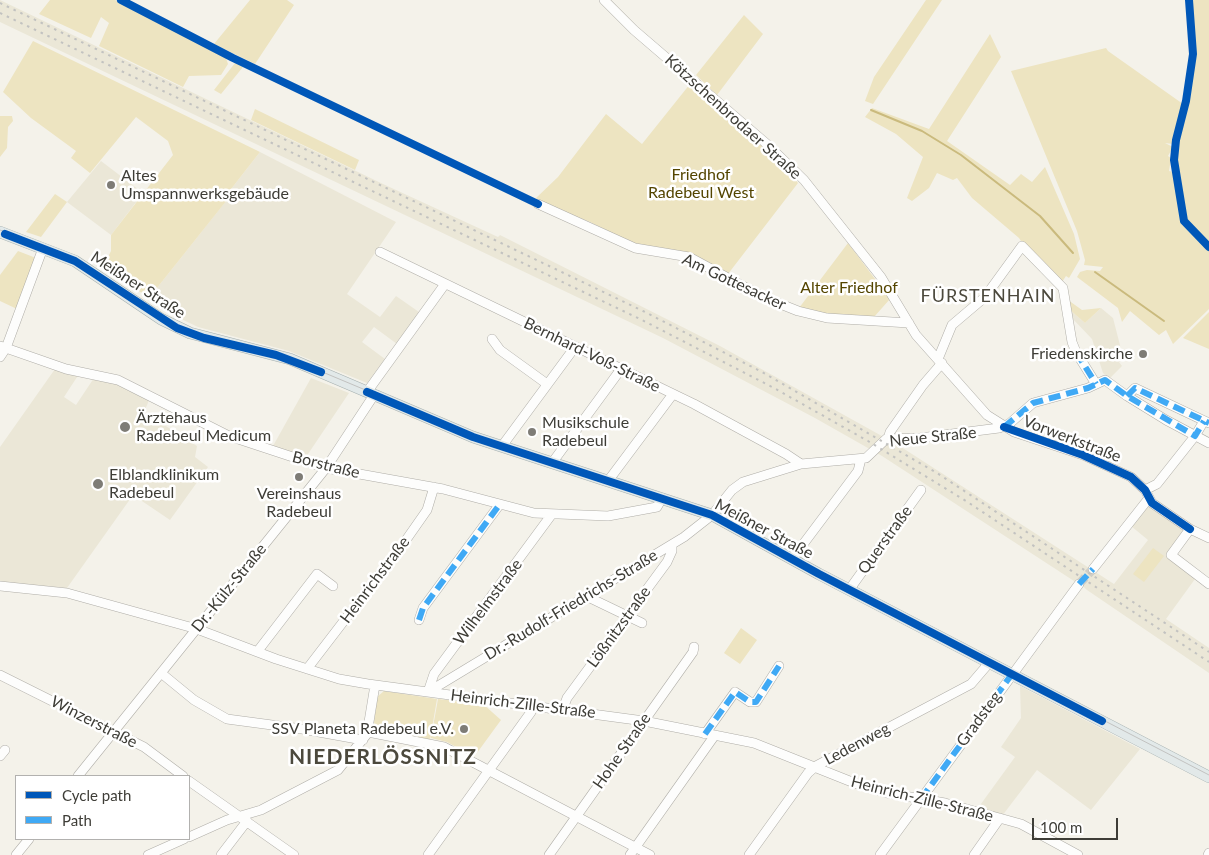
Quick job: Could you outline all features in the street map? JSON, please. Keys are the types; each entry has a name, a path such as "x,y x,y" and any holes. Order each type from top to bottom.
{"main road":[{"name":"Meißner Straße","path":"0,232 74,261 177,328 204,338 290,359 502,446 712,515 849,590 1209,777"}],"street":[{"name":"Kötzschenbrodaer Straße","path":"604,0 634,30 792,167 881,277 919,339 981,410 1004,427"},
{"name":"Am Gottesacker","path":"538,204 635,248 689,257 763,297 798,311 827,318 909,323"},
{"path":"888,438 890,432 940,361 952,325 982,300 1022,246 1063,288 1072,342 1096,384"},
{"path":"0,357 43,248"},
{"name":"Bernhard-Voß-Straße","path":"380,252 673,394 786,454 801,464"},
{"name":"Dr.-Külz-Straße","path":"79,775 326,468 371,393 445,284"},
{"path":"492,339 500,350 547,384"},
{"name":"Borstraße","path":"3,347 66,369 118,380 229,436 326,468 434,487 528,512 600,517 638,512 657,507 662,498"},
{"path":"502,446 575,347"},
{"path":"552,463 621,369"},
{"path":"1004,427 1033,403 1105,380 1127,396 1195,436 1209,442"},
{"path":"1093,568 1147,494 1206,422 1135,388 1127,396"},
{"path":"608,481 673,394"},
{"name":"Neue Straße","path":"861,459 868,457 888,438 920,438 1004,427"},
{"name":"Vorwerkstraße","path":"1004,427 1091,458 1131,476 1147,494 1190,529 1209,538"},
{"path":"712,515 732,490 743,482 801,464 861,459 858,471 792,559"},
{"name":"Heinrichstraße","path":"307,669 427,510 434,487"},
{"name":"Querstraße","path":"849,590 921,490"},
{"path":"419,620 423,608 500,504"},
{"name":"Wilhelmstraße","path":"428,692 434,674 552,514"},
{"name":"Dr.-Rudolf-Friedrichs-Straße","path":"428,692 672,545 712,515"},
{"path":"1190,529 1171,555 1209,584"},
{"name":"Lößnitzstraße","path":"563,709 567,698 667,562 672,551 672,545"},
{"path":"257,652 317,574 333,586"},
{"name":"Gradsteg","path":"880,855 1080,584"},
{"path":"0,586 67,593 196,629 257,652 339,679 375,685 368,732 338,770 244,819 190,836"},
{"path":"586,596 642,623"},
{"name":"Hohe Straße","path":"549,855 693,652 694,647"},
{"name":"Ledenweg","path":"749,855 808,773 816,766 971,684 989,662"},
{"path":"632,851 710,734 735,692 750,702 756,702 779,666"},
{"path":"161,673 194,700 227,719 302,729 363,740"},
{"name":"Winzerstraße","path":"0,675 144,747 182,775"},
{"name":"Heinrich-Zille-Straße","path":"375,685 644,721 754,743 886,793 945,803 1021,824 1074,854"},
{"path":"428,855 532,712 534,705"},
{"path":"368,732 427,742 444,747 576,816 632,851 650,855"},
{"path":"190,781 294,855"},
{"path":"974,855 1000,818"},
{"path":"221,855 244,819"},
{"path":"16,855 28,840"},
{"path":"148,855 182,840"}],"shaded area":[{"path":"0,0 383,184 498,237 500,235 720,346 898,445 1114,584 1148,540 1131,526 1149,506 1184,530 1168,553 1195,579 1166,619 1209,648 1209,673 1087,590 1077,581 1074,581 882,456 815,418 663,338 0,22"},
{"path":"260,152 396,222 347,294 380,317 396,296 419,312 397,344 374,327 362,342 385,359 367,383 289,351 198,327 177,317 149,298 230,196 228,193"},
{"path":"101,161 143,193 111,235 67,202"},
{"path":"1101,308 1113,318 1121,349 1119,350 1124,358 1119,362 1122,366 1109,379 1103,373 1092,339 1071,317 1070,310 1085,323"},
{"name":"Elblandklinikum Radebeul","path":"55,369 79,374 64,397 76,405 94,378 118,384 150,398 144,412 197,446 195,457 208,467 170,520 133,495 67,588 0,582 0,447"},
{"path":"311,378 349,393 306,457 273,446"},
{"path":"1020,686 1140,749 1091,810 1037,770 1002,816 978,808 1015,757 1001,747 1021,718"}],"green space":[{"path":"50,0 115,0 226,58 228,64 221,75 189,76 183,87 99,46 109,23 101,17 91,38 39,14"},
{"path":"250,0 287,0 294,5 255,64 214,44"},
{"path":"926,0 942,0 873,104 865,101 874,77"},
{"path":"1186,0 1209,0 1209,245 1188,225 1182,203 1175,156 1187,102 1183,105 1173,144 1165,143 1173,147 1168,156 1171,158 1169,171 1173,172 1182,222 1209,249 1209,309 1173,344 1166,330 1159,335 1130,311 1122,322 1118,308 1077,277 1080,272 1087,270 1100,271 1103,267 1084,265 1085,260 1077,231 1011,71 1106,48 1183,104 1191,54"},
{"path":"744,15 763,34 717,95 696,75"},
{"path":"990,34 1001,57 947,141 1010,185 1021,174 1032,182 1045,167 1074,234 1080,259 1069,278 1066,276 1062,282 1019,238 972,198 957,178 953,180 937,173 929,188 912,201 907,198 923,157 896,134 865,117 872,108 929,129"},
{"path":"33,41 260,152 228,193 231,195 149,298 107,269 106,261 111,251 111,235 173,155 168,141 136,117 90,173 71,158 76,151 31,118 3,92"},
{"path":"235,63 243,67 221,94 214,90"},
{"name":"Friedhof Radebeul West","path":"690,84 774,156 774,160 779,160 798,183 728,274 686,252 642,248 590,222 538,202 536,198 558,177 606,114 642,144"},
{"path":"255,109 359,160 355,170 251,120"},
{"path":"0,116 12,116 13,121 8,127 7,148 0,157"},
{"path":"55,194 67,202 41,237 26,232"},
{"name":"Alter Friedhof","path":"848,243 890,299 874,317 829,315 799,308"},
{"path":"18,251 36,258 17,309 0,301 0,275"},
{"path":"1068,300 1082,310 1101,308 1085,323 1070,310"},
{"path":"1209,312 1209,349 1183,338"},
{"path":"1153,548 1164,556 1144,582 1133,574"},
{"path":"741,628 757,640 740,664 724,653"},
{"path":"384,691 437,699 430,740 373,731 377,697"},
{"name":"SSV Planeta Radebeul e.V.","path":"438,699 483,704 501,720 474,757 447,742 431,738"}],"waterway":[{"path":"871,110 922,131 961,155 1040,216 1073,253"},
{"path":"1095,272 1164,321"}],"tunnel":[{"path":"1079,584 1093,569"}],"tram line":[{"path":"0,230 78,262 168,321 191,332 289,358 473,435 721,517 822,574 1209,775"}],"railway":[{"path":"0,3 643,311 762,372 937,473 1209,652"},
{"path":"0,13 642,320 774,388 868,441 966,501 1209,662"}],"marked path":[{"path":"1076,352 1096,384"},
{"path":"1004,427 1033,403 1088,388 1105,380 1127,396 1195,436 1204,421"},
{"path":"1127,396 1135,388 1209,423"},
{"path":"419,620 423,608 500,504"},
{"path":"1079,584 1093,569"},
{"path":"705,734 735,692 750,702 756,702 779,666"},
{"path":"921,799 1012,674"}],"cycle path":[{"path":"121,0 233,58 538,204"},
{"path":"1189,0 1193,54 1186,101 1176,140 1174,160 1184,221 1209,247"},
{"path":"5,234 75,261 177,328 204,338 276,355 321,372"},
{"path":"367,392 473,437 712,515 819,574 1102,721"},
{"path":"1004,427 1083,455 1131,477 1145,490 1152,503 1190,529"}],"place":[{"name":"Altes Umspannwerksgebäude","path":"111,185"},
{"name":"Friedenskirche","path":"1143,354"},
{"name":"Ärztehaus Radebeul Medicum","path":"125,427"},
{"name":"Musikschule Radebeul","path":"532,432"},
{"name":"Vereinshaus Radebeul","path":"299,477"},
{"name":"Elblandklinikum Radebeul","path":"98,484"},
{"name":"SSV Planeta Radebeul e.V.","path":"464,729"}],"district":[{"name":"FÜRSTENHAIN","path":"988,296"},
{"name":"NIEDERLÖSSNITZ","path":"383,757"}]}
